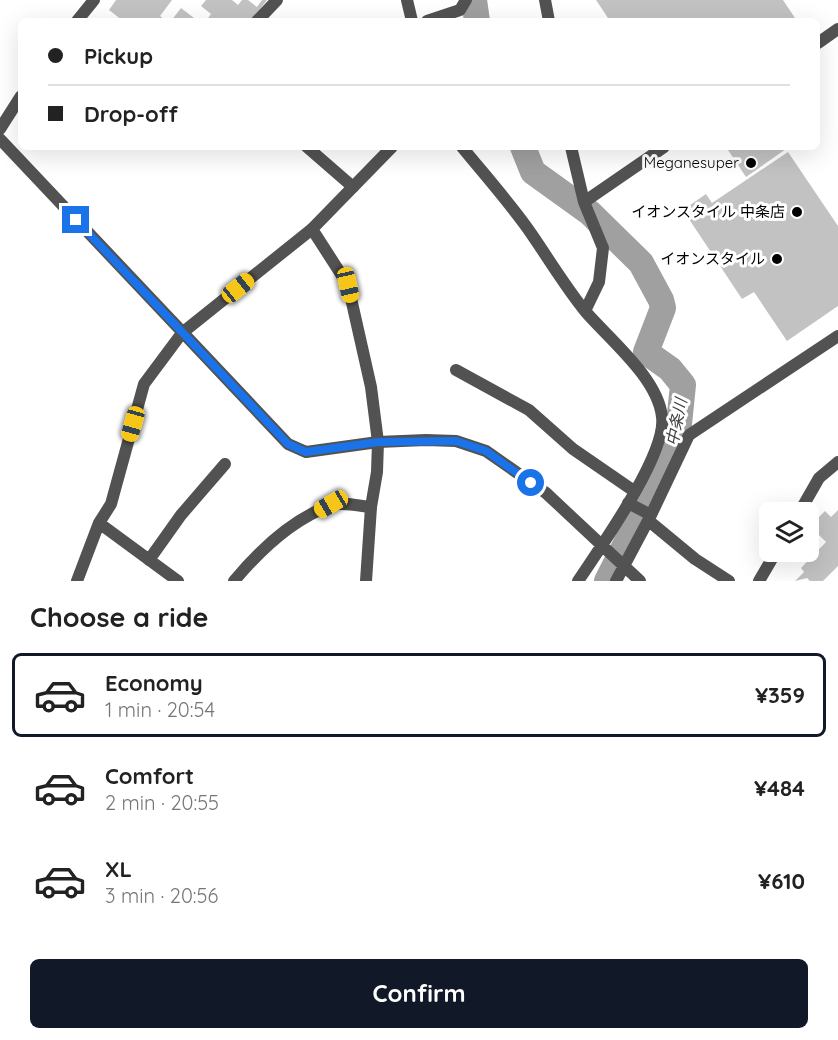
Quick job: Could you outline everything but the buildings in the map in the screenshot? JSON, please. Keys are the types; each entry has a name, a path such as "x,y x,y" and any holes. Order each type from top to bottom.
{"street":[{"path":"79,18 93,0"},
{"path":"261,18 277,0"},
{"path":"407,0 411,18"},
{"path":"436,18 460,10 466,0"},
{"path":"545,0 548,18"},
{"path":"820,42 838,29"},
{"path":"0,129 18,101"},
{"path":"0,139 288,444 306,452 378,442 456,441 486,451 546,493 640,581"},
{"path":"310,150 353,187"},
{"path":"77,581 99,523 111,504 144,384 182,333 312,229 389,150"},
{"path":"464,150 526,226 585,311 635,364 652,392 662,417 658,444 631,497 578,581"},
{"path":"572,150 584,202 603,248 599,282 585,311"},
{"path":"584,202 660,150"},
{"path":"312,229 348,285 371,387 378,442 366,581"},
{"path":"616,581 650,518 689,435 838,336"},
{"path":"456,370 529,410 631,497 650,518 696,559 729,581"},
{"path":"805,502 819,478 838,462"},
{"path":"149,560 181,515 225,464"},
{"path":"234,581 254,557 288,529 331,504 371,507"},
{"path":"99,523 178,581"},
{"path":"759,581 770,562"}],"waterway":[{"name":"中条川","path":"474,0 477,18"},
{"name":"中条川","path":"524,150 533,172 590,213 641,263 663,308 646,352 670,369 683,385 679,424 664,468 607,581"}],"place":[{"name":"Meganesuper","path":"751,163"},
{"name":"イオンスタイル 中条店","path":"797,212"},
{"name":"イオンスタイル","path":"777,259"}],"route":[{"path":"76,220 288,444 306,452 378,442 456,441 486,451 531,483"}]}
